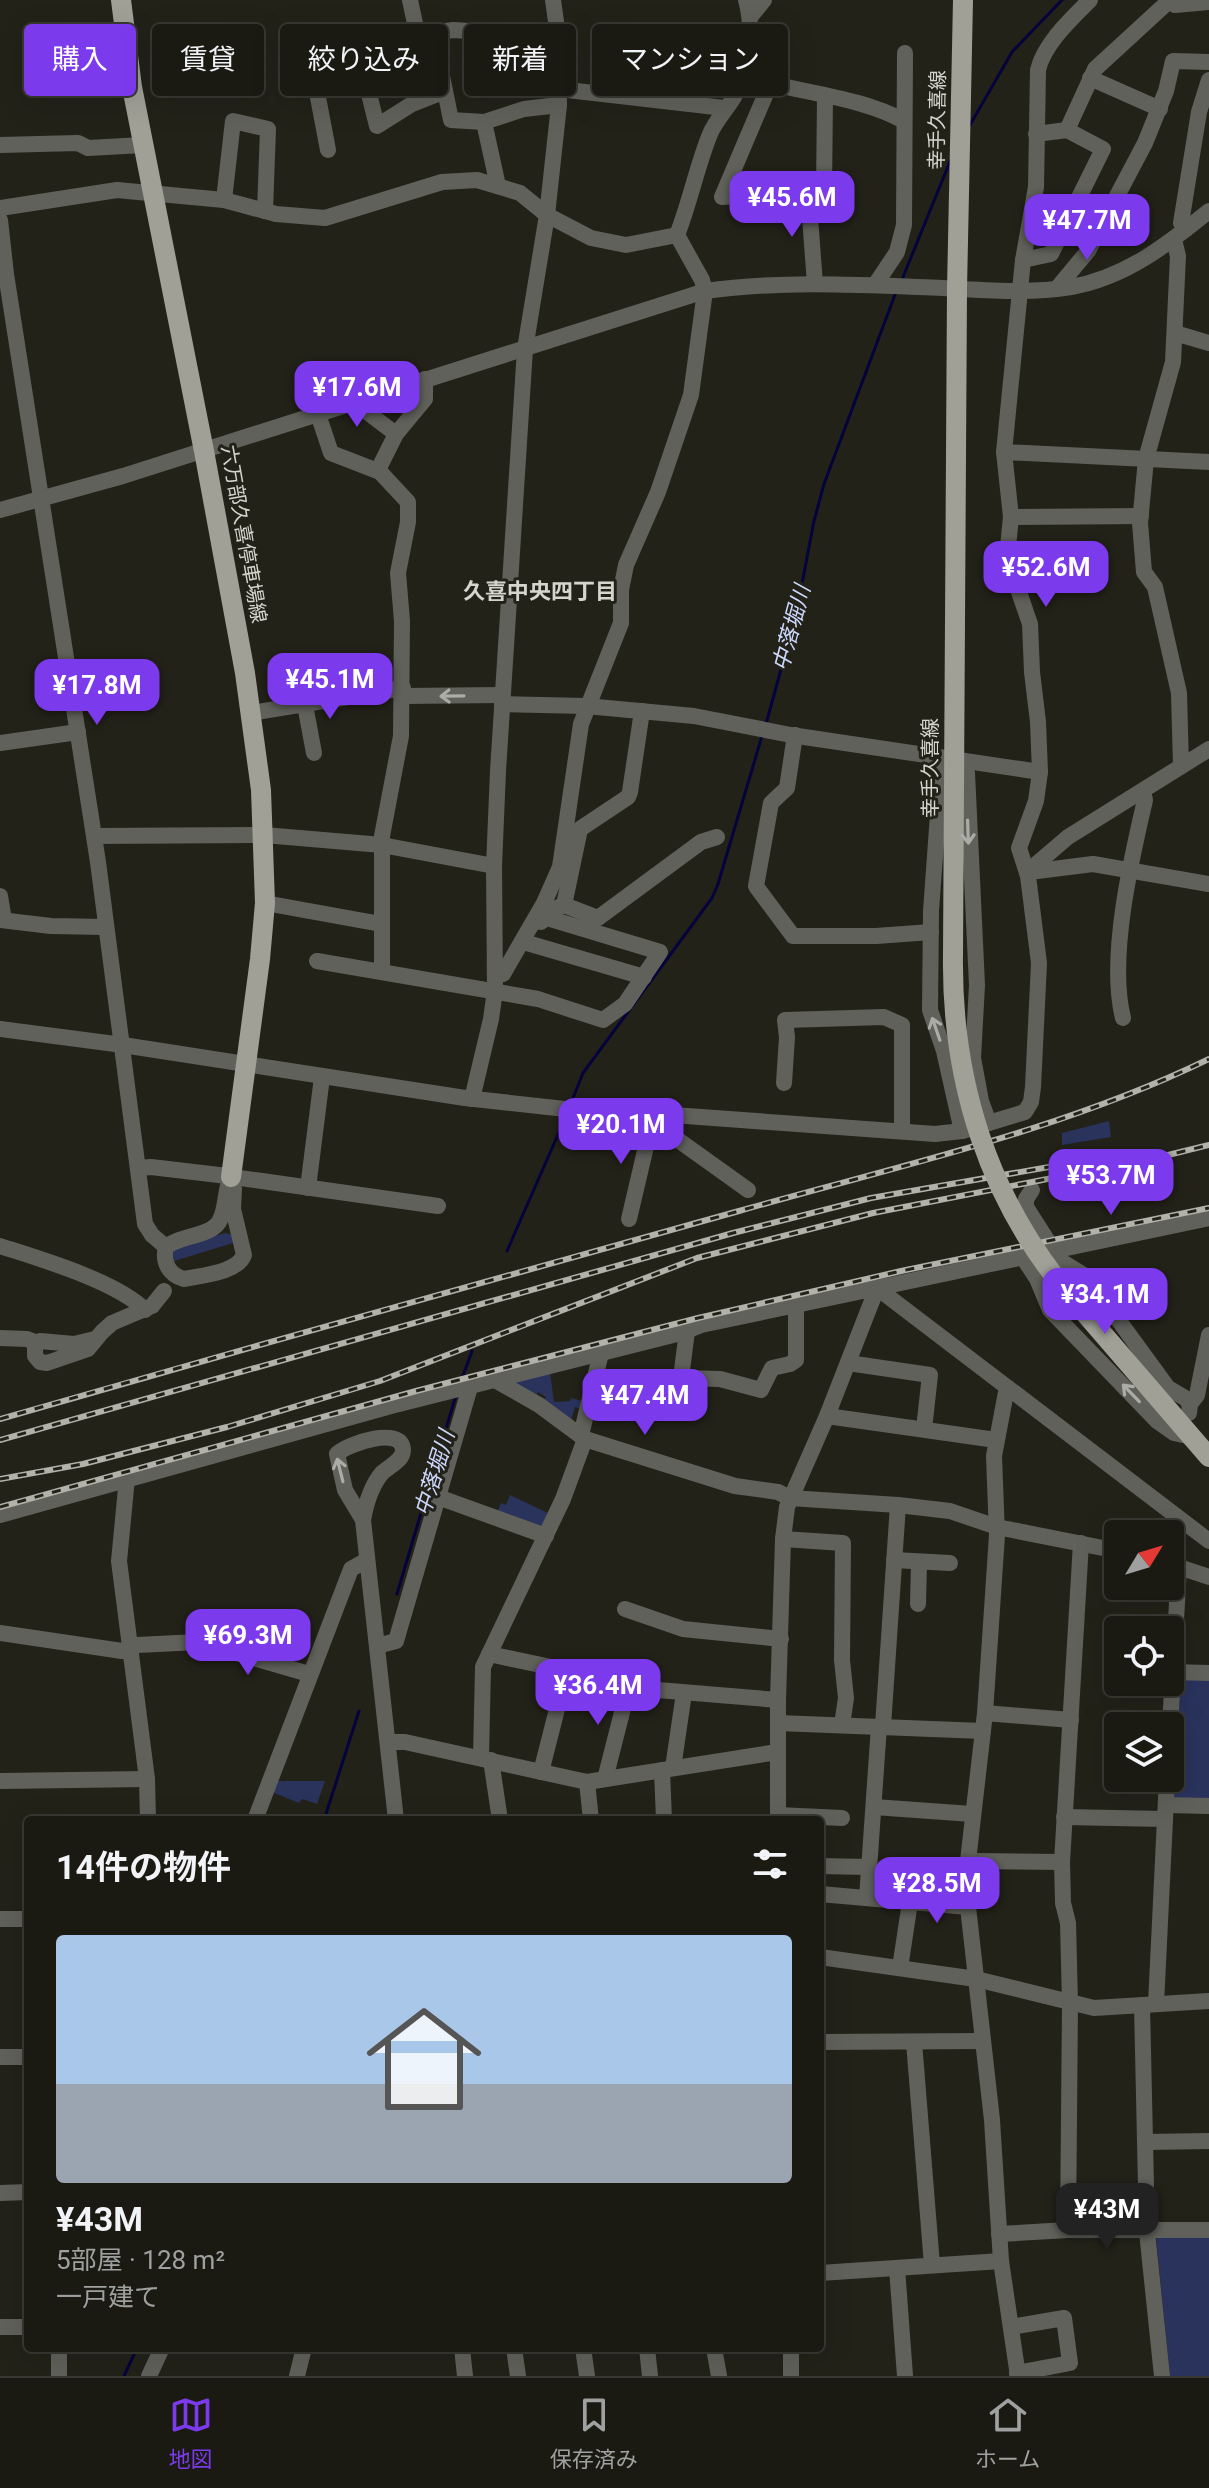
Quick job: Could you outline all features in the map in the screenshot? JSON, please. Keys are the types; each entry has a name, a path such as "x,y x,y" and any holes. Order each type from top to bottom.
{"main road":[{"name":"六万部久喜停車場線","path":"121,0 127,57 143,145 204,451 251,713 264,835 265,903 231,1177"},
{"name":"幸手久喜線","path":"963,0 957,289 953,954 956,1042 979,1140 998,1186 1022,1230 1071,1297 1209,1457"}],"street":[{"path":"410,0 421,24"},
{"path":"553,0 556,24"},
{"path":"748,8 764,0"},
{"path":"0,1029 472,1099 643,1118 659,1114 935,1134 962,1131 1025,1112 1031,1102 1033,1087 1039,963 1027,872 1019,848 1036,801 1040,772 1030,624 1007,557 1011,517 1004,452 1023,260 1036,187 1038,70 1040,60 1063,29 1090,0"},
{"path":"1067,130 1095,69 1168,0 1175,5 1209,2"},
{"path":"875,285 897,252 904,225 905,53"},
{"path":"1058,287 1088,251 1160,109 1173,61 1209,62"},
{"path":"1090,78 1160,109"},
{"path":"1181,766 1179,693 1155,587 1144,572 1141,516 1146,459 1173,362 1181,223 1199,112 1209,80"},
{"path":"788,88 885,111 904,121"},
{"path":"318,96 328,150"},
{"path":"370,96 377,126 412,104 432,96"},
{"path":"446,96 451,120 484,122 559,97 724,108"},
{"path":"498,979 551,909 581,724 621,623 626,565 658,492 691,395 705,291 677,235 710,133 734,96"},
{"path":"765,96 722,197 824,190 825,97"},
{"path":"472,1099 498,979 494,866 525,349 547,215 559,97"},
{"path":"224,200 233,121 268,129 265,211"},
{"path":"484,122 498,186"},
{"path":"1023,260 1051,254 1103,149 1067,130 1036,134"},
{"path":"0,145 78,143 88,148 143,145"},
{"path":"0,208 117,190 224,200 265,211 325,218 442,182 477,180 520,193 547,215 591,238 626,245 677,235"},
{"path":"808,191 815,284"},
{"path":"0,510 204,451 705,291 764,284 1020,291 1069,288 1122,271 1180,234 1209,211"},
{"path":"0,220 94,836 145,1224 166,1255 172,1274 184,1279"},
{"path":"1175,333 1209,343"},
{"path":"380,472 396,434 425,399 425,379"},
{"path":"367,398 367,412 396,434"},
{"path":"318,414 331,453 380,472 408,502 408,522 398,573 402,621 401,736 382,845 382,971"},
{"path":"1004,452 1209,462"},
{"path":"1011,517 1141,516"},
{"path":"251,713 403,692 694,716 795,735 1040,772"},
{"path":"305,705 314,753"},
{"path":"498,979 510,971 551,909 580,829 628,797 642,711"},
{"path":"0,743 78,732"},
{"path":"795,735 787,788 771,803 756,886 758,889 793,936 876,936 931,932"},
{"path":"1027,872 1068,837 1209,749"},
{"path":"954,758 941,773 931,932 930,1010 944,1051 962,1131"},
{"path":"954,758 967,773 977,985 973,1058 977,1086 989,1123"},
{"path":"1123,1018 1118,977 1128,871 1145,800 1143,792"},
{"path":"94,836 264,835 382,845 494,866"},
{"path":"551,909 598,918 701,842 717,837"},
{"path":"1027,872 1093,864 1209,884"},
{"path":"0,896 2,920 51,926 106,927"},
{"path":"265,903 381,924"},
{"path":"317,961 382,971 498,979 548,1002 603,1020 625,1004 660,952 551,909"},
{"path":"527,943 644,977"},
{"path":"784,1083 785,1020 884,1017 902,1025 902,1131"},
{"path":"308,1188 322,1077"},
{"path":"643,1118 748,1190"},
{"path":"629,1219 643,1118"},
{"path":"138,1168 231,1177 438,1206"},
{"path":"212,1228 221,1218 231,1177"},
{"path":"0,1338 27,1339 37,1343 35,1356 40,1362 47,1363 88,1349 112,1323 145,1310 157,1302 164,1291 184,1279 240,1263 244,1255 233,1209 231,1177"},
{"path":"1032,1190 1026,1199 1026,1207 1061,1261 1087,1277 1168,1388 1190,1404"},
{"path":"0,1515 127,1478 701,1325 1209,1218"},
{"path":"164,1291 166,1255 172,1242 212,1228 233,1229 238,1233"},
{"path":"0,1246 72,1270 135,1300 145,1310"},
{"path":"1022,1256 1037,1279 1050,1310 1157,1421 1174,1433 1186,1430 1190,1404 1197,1395 1209,1335"},
{"path":"778,1816 783,1539 790,1498 801,1481 877,1288"},
{"path":"877,1288 1209,1541"},
{"path":"687,1331 681,1378 720,1379 761,1390 774,1366 796,1360 796,1306"},
{"path":"499,1816 486,1759 483,1667 563,1499 583,1437 601,1353"},
{"path":"848,1363 930,1375 924,1429"},
{"path":"495,1380 539,1405 583,1437 735,1486 778,1492 790,1498 950,1511 997,1527 1104,1548"},
{"path":"377,1646 396,1641 468,1387"},
{"path":"1007,1387 996,1440 993,1474 997,1527 985,1713 968,1865 968,1907 992,2120 1001,2261 1017,2375 1070,2363 1064,2318 1011,2327"},
{"path":"827,1416 996,1440"},
{"path":"363,1520 345,1490 337,1454 344,1448 388,1436 396,1438 403,1449 401,1457 379,1477 366,1502 363,1520 396,1816"},
{"path":"127,1478 119,1561 147,1779 148,1816"},
{"path":"438,1497 546,1536"},
{"path":"867,1898 898,1505"},
{"path":"783,1539 843,1543 842,1660 846,1698 842,1725"},
{"path":"1068,2230 1070,2003 1068,1923 1063,1903 1062,1862 1081,1543"},
{"path":"256,1816 351,1569 367,1560"},
{"path":"894,1560 950,1563"},
{"path":"918,1604 919,1562"},
{"path":"1184,1568 1209,1577"},
{"path":"625,1609 683,1629 781,1639"},
{"path":"0,1633 122,1651 137,1645 198,1642 309,1674"},
{"path":"489,1654 629,1685 684,1693 778,1700"},
{"path":"541,1772 567,1670"},
{"path":"1184,1672 1209,1673"},
{"path":"605,1779 629,1685"},
{"path":"664,1816 667,1769 684,1693"},
{"path":"985,1713 1071,1720"},
{"path":"778,1723 983,1731"},
{"path":"388,1742 405,1742 587,1782 777,1752"},
{"path":"0,1781 147,1779"},
{"path":"587,1782 591,1816"},
{"path":"1162,2376 1147,2232 1146,2142 1149,2004 1167,1792"},
{"path":"1064,1817 1166,1812 1209,1806"},
{"path":"874,1807 972,1814"},
{"path":"824,1818 842,1818"},
{"path":"824,1866 869,1870 1062,1862"},
{"path":"824,1894 968,1907"},
{"path":"900,1968 910,1902"},
{"path":"0,1919 24,1919"},
{"path":"824,1958 976,1979 1094,2008 1209,2001"},
{"path":"824,2042 983,2041"},
{"path":"914,2042 932,2265"},
{"path":"0,2057 24,2057"},
{"path":"1146,2142 1209,2141"},
{"path":"0,2193 24,2192"},
{"path":"999,2234 1068,2230 1209,2230"},
{"path":"824,2273 1001,2261"},
{"path":"897,2268 905,2376"},
{"path":"0,2327 24,2327"},
{"path":"59,2352 59,2376"},
{"path":"149,2376 160,2352"},
{"path":"297,2376 303,2352"},
{"path":"462,2352 465,2376"},
{"path":"515,2352 518,2376"},
{"path":"584,2352 587,2376"},
{"path":"647,2352 650,2376"},
{"path":"715,2352 719,2376"},
{"path":"791,2352 791,2376"}],"shaded area":[{"path":"1109,1121 1111,1137 1062,1145 1062,1133"},
{"path":"226,1233 232,1235 236,1242 174,1261 169,1255 184,1243"},
{"path":"550,1372 554,1402 570,1401 571,1398 587,1402 584,1410 575,1407 571,1420 543,1403 546,1397 538,1392 535,1398 510,1384"},
{"path":"510,1495 552,1515 544,1532 496,1515 501,1503 506,1505"},
{"path":"1184,1678 1209,1679 1209,1800 1172,1799 1172,1792 1184,1792 1184,1712 1176,1712 1177,1696 1184,1696"},
{"path":"276,1781 325,1781 317,1804 302,1799 299,1803 272,1792"},
{"path":"1156,2237 1209,2237 1209,2376 1170,2376"}],"waterway":[{"name":"中落堀川","path":"970,125 1012,52 1062,0"},
{"name":"中落堀川","path":"901,282 951,159"},
{"name":"中落堀川","path":"766,724 796,615 824,484 896,292"},
{"name":"中落堀川","path":"571,1103 583,1073 712,898 762,736"},
{"name":"中落堀川","path":"507,1251 567,1114"},
{"name":"中落堀川","path":"460,1384 472,1351"},
{"name":"中落堀川","path":"397,1594 456,1395"},
{"name":"中落堀川","path":"325,1816 359,1711"},
{"name":"中落堀川","path":"124,2376 135,2352"}],"railway":[{"path":"0,1419 978,1145 1095,1107 1209,1059"},
{"path":"0,1479 83,1464 227,1427 380,1381 697,1258 873,1213 1209,1145"},
{"path":"0,1440 733,1233 871,1198 1072,1163"},
{"path":"0,1507 416,1391 698,1318 901,1271 1209,1208"}],"district":[{"name":"久喜中央四丁目","path":"540,591"}]}
